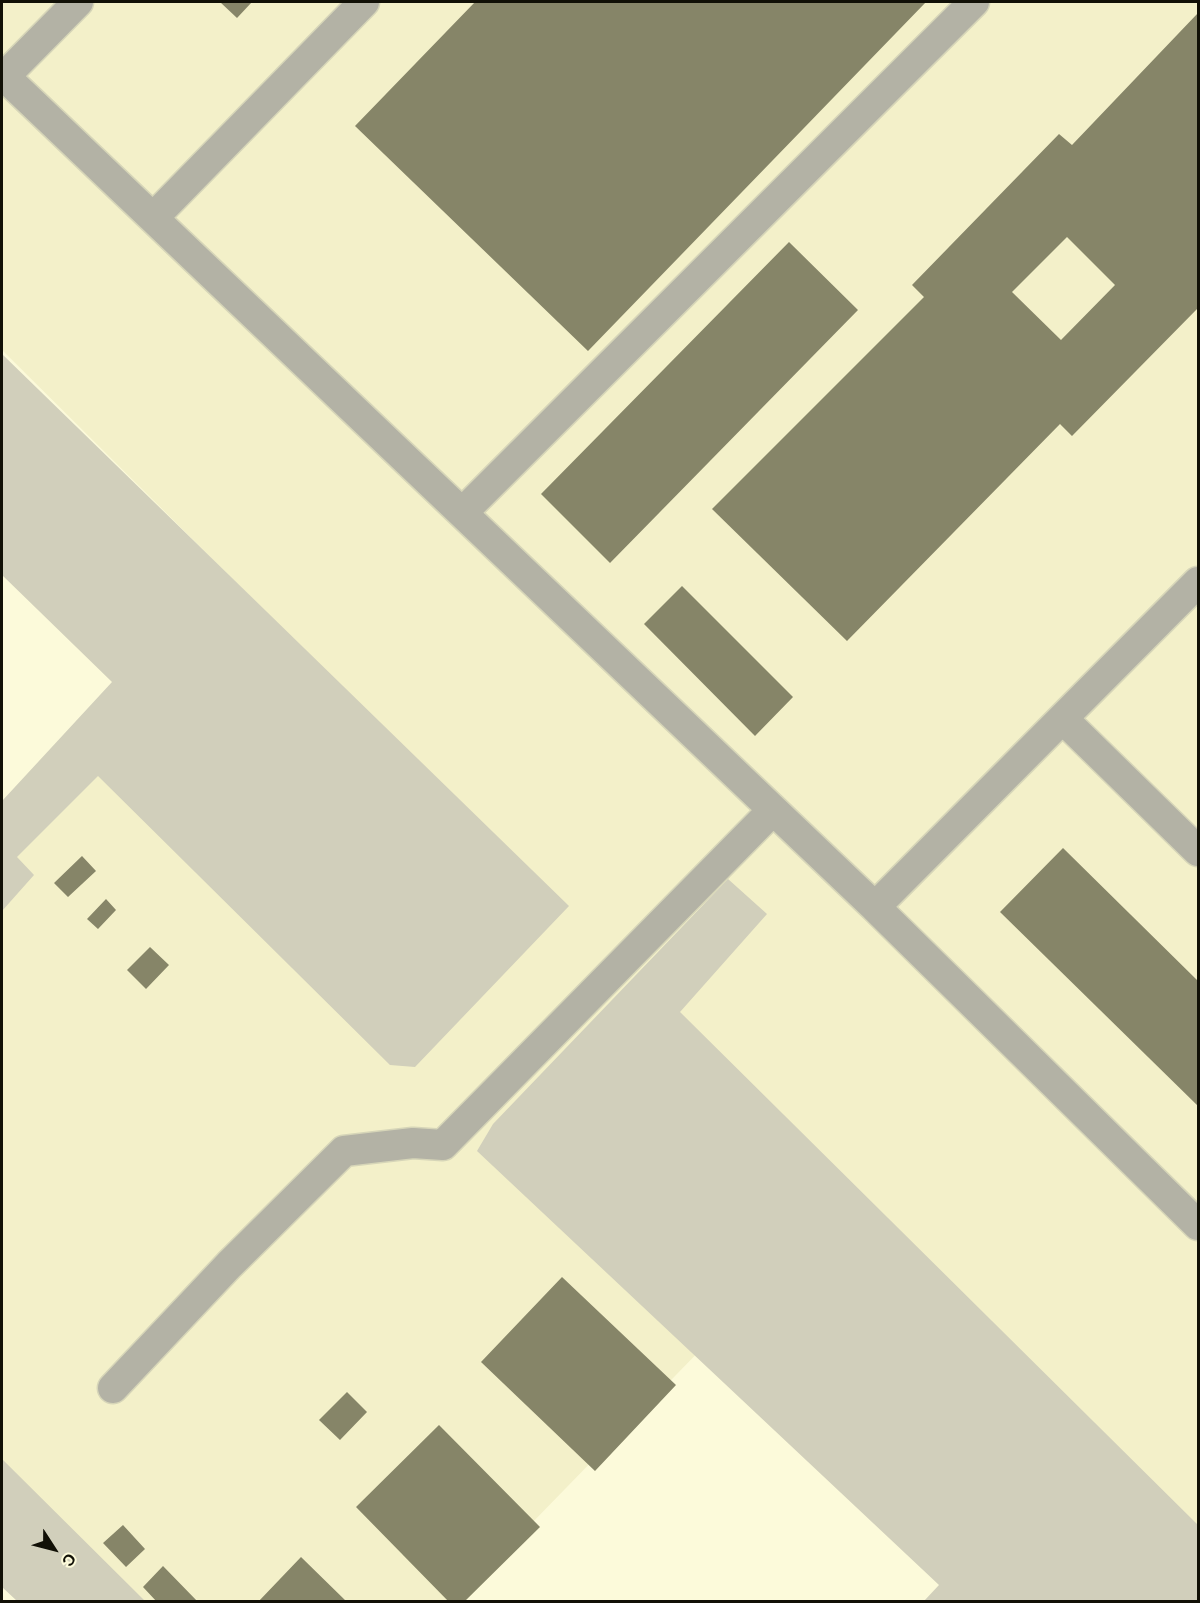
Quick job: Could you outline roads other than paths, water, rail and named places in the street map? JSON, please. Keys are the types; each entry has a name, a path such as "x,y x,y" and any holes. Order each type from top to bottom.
{"lane":[{"path":"78,2 3,75 875,907 1198,1225"},
{"path":"153,218 364,2"},
{"path":"462,513 974,2"},
{"path":"875,907 1198,582"},
{"path":"1063,719 1198,851"},
{"path":"113,1388 229,1265 344,1151 413,1143 443,1145 773,810"}]}
